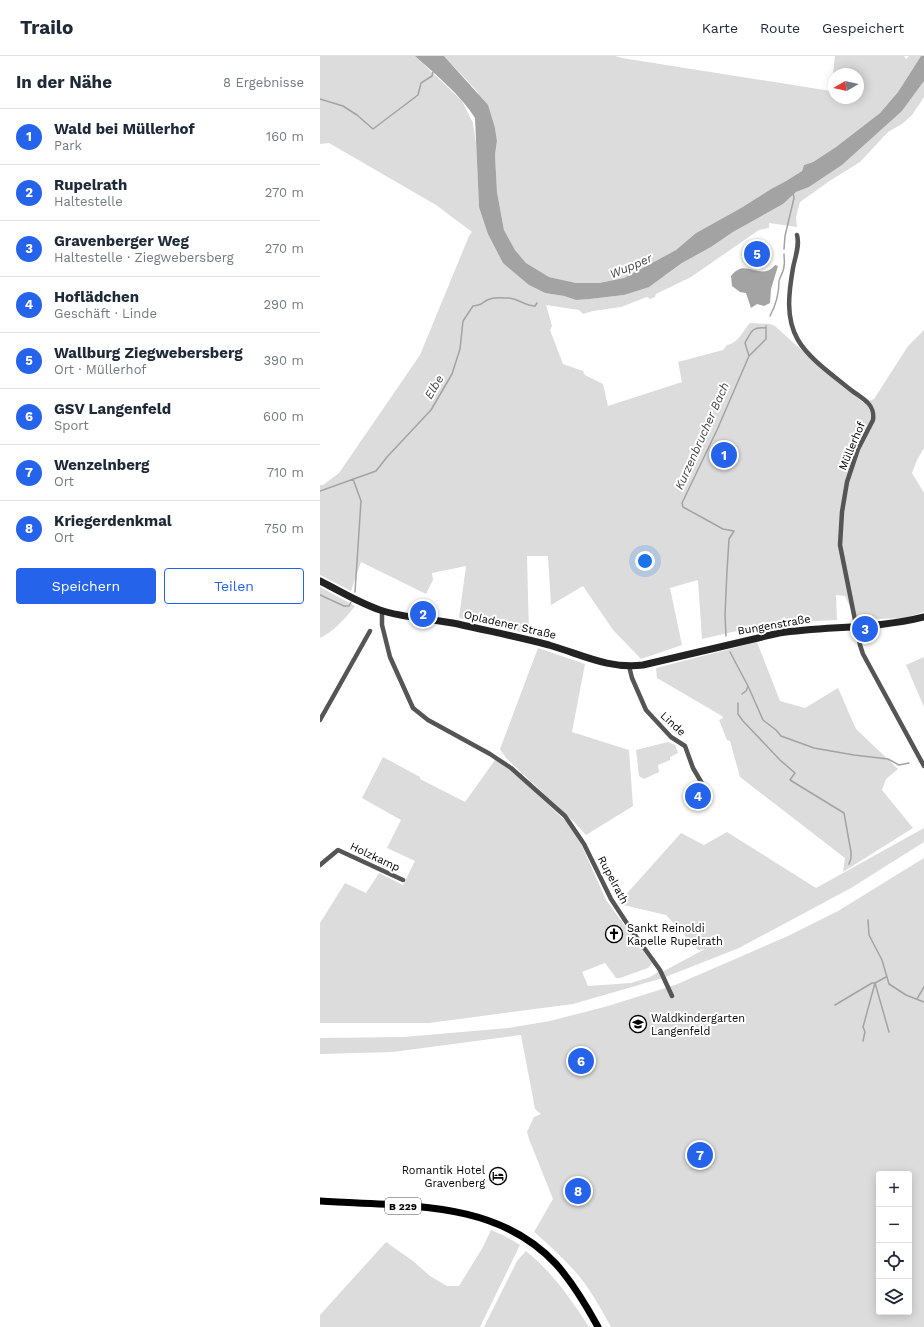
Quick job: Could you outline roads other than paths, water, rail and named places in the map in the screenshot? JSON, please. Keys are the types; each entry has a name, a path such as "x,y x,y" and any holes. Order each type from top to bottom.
{"main road":[{"name":"Opladener Straße","path":"320,581 360,602 382,611 440,620 547,645 609,664 629,666 643,665 698,652"},
{"name":"Bungenstraße","path":"698,652 779,633 881,624 924,617"},
{"name":"B 229","path":"320,1201 424,1207 462,1212 501,1225 525,1238 544,1252 567,1277 578,1292 598,1327"}],"street":[{"name":"Müllerhof","path":"797,235 798,248 790,289 789,303 791,322 798,340 806,351 825,370 868,403 874,415 873,420 858,449 847,482 842,512 840,545 855,626 863,654 924,766"},
{"name":"Rupelrath","path":"382,611 382,625 390,656 413,708 428,720 490,754 511,768 565,816 584,844 611,899 660,970 672,996"},
{"path":"320,720 370,631"},
{"name":"Linde","path":"629,666 632,678 646,710 671,737 685,746 693,768 707,792"},
{"name":"Holzkamp","path":"320,865 338,850 403,880"}],"waterway":[{"path":"320,99 343,106 357,115 373,129 418,95 421,83 432,76 433,72"},
{"name":"Kurzenbrucher Bach","path":"784,249 785,236 794,198 793,193"},
{"name":"Kurzenbrucher Bach","path":"770,316 777,299 779,281 784,268 784,254"},
{"name":"Elbe","path":"320,491 376,471 387,457 431,410 452,374 460,349 463,321 473,306 480,305 492,298 509,298 531,306 535,306 537,303"},
{"name":"Kurzenbrucher Bach","path":"749,356 766,339 766,326"},
{"name":"Kurzenbrucher Bach","path":"726,636 725,615 729,539 734,531 723,529 683,507 682,503 717,430 749,356 745,343 752,331 758,328 766,328"},
{"path":"353,479 361,501 355,592"},
{"path":"320,595 344,606 349,606 351,602"},
{"name":"Kurzenbrucher Bach","path":"730,652 748,686 746,691 742,694"},
{"path":"748,686 763,720 781,736 814,748 888,759 899,765 909,763"},
{"name":"Kurzenbrucher Bach","path":"738,703 738,714 743,721 780,760 795,773 790,780 844,813 851,852 849,864"},
{"name":"Kurzenbrucher Bach","path":"868,920 869,935 882,960 889,984 906,995 924,1002"},
{"path":"863,1041 865,1032 863,1027 875,983 886,977"},
{"path":"835,1005 872,983 875,983 889,1032"},
{"path":"917,999 924,987"}],"place":[{"name":"Wallburg Ziegwebersberg","path":"757,254"},
{"name":"Wald bei Müllerhof","path":"724,455"},
{"name":"Rupelrath","path":"423,614"},
{"name":"Gravenberger Weg","path":"865,629"},
{"name":"Hoflädchen","path":"698,796"},
{"name":"Sankt Reinoldi Kapelle Rupelrath","path":"614,934"},
{"name":"Waldkindergarten Langenfeld","path":"638,1024"},
{"name":"GSV Langenfeld","path":"581,1061"},
{"name":"Wenzelnberg","path":"700,1155"},
{"name":"Romantik Hotel Gravenberg","path":"498,1176"},
{"name":"Kriegerdenkmal","path":"578,1191"}],"water label":[{"name":"Wupper","path":"631,266"}]}
